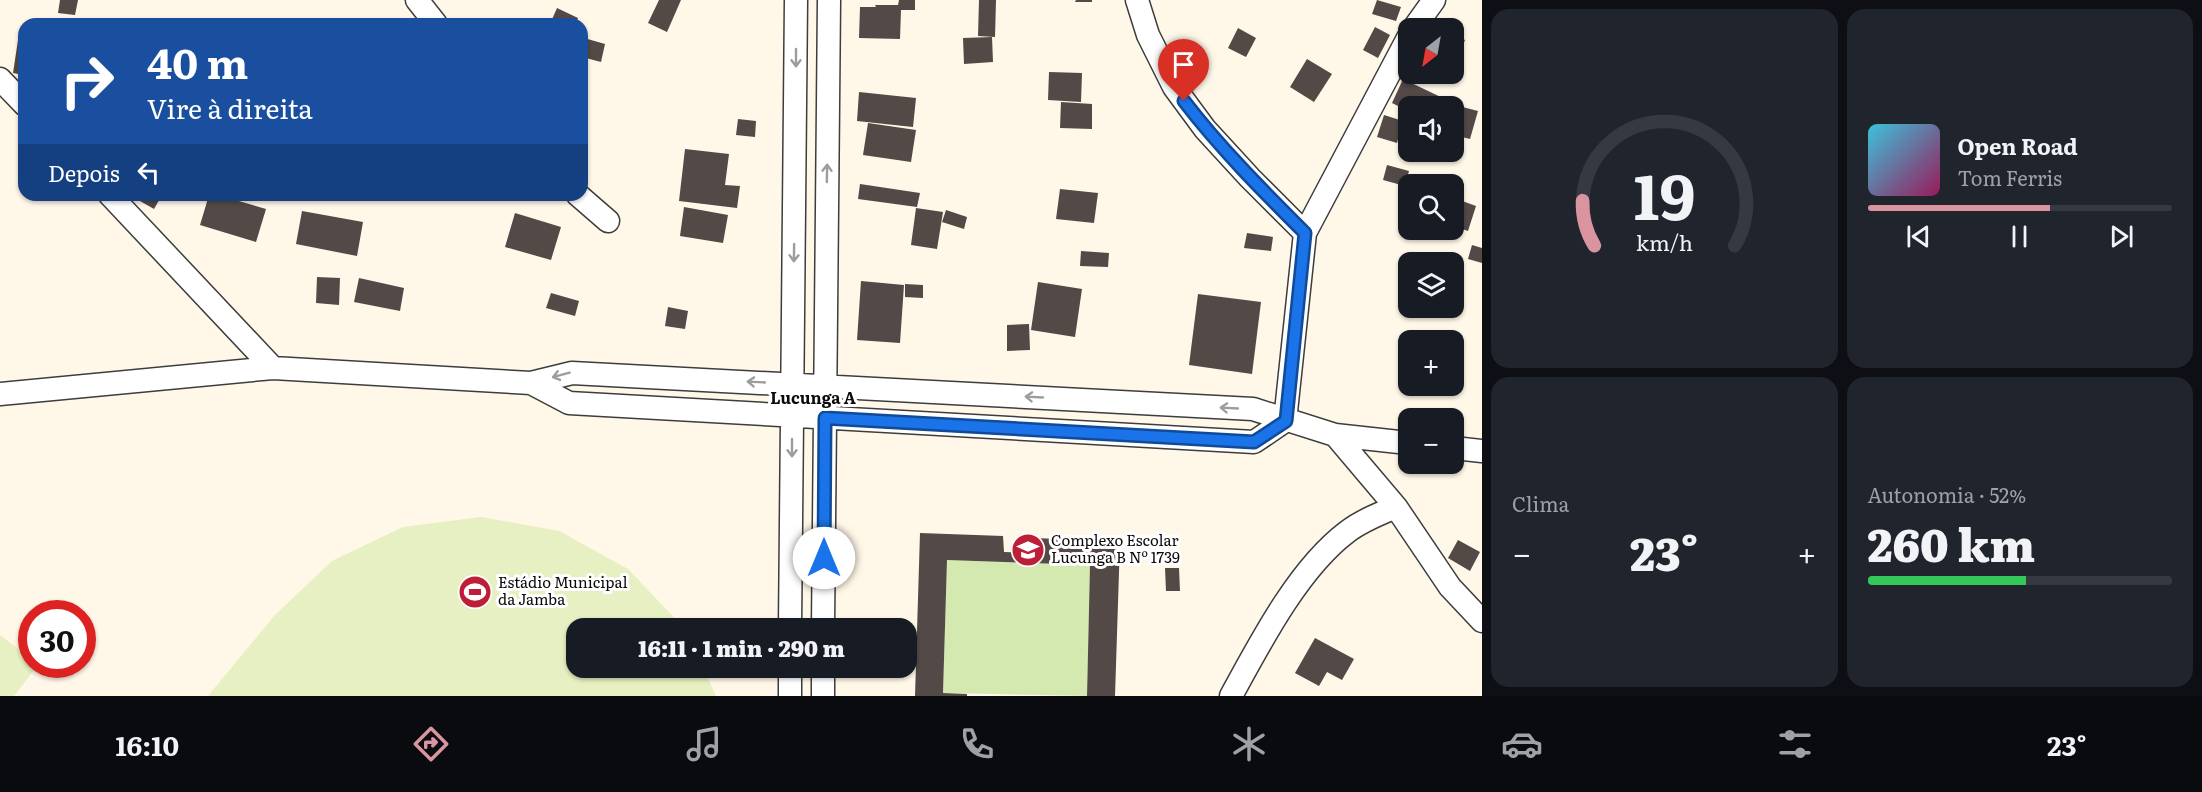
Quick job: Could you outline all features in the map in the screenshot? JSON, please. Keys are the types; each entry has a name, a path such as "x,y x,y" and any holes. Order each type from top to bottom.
{"street":[{"path":"417,0 431,18"},
{"path":"790,618 796,0"},
{"path":"824,618 829,0"},
{"path":"1137,0 1148,35 1174,87 1205,129 1305,233"},
{"path":"1421,18 1434,0"},
{"path":"1286,421 1305,233 1398,57"},
{"path":"0,79 18,98"},
{"path":"116,201 273,368"},
{"path":"585,201 608,221"},
{"path":"0,394 273,368 531,383 572,373 1253,409 1335,435 1398,442"},
{"path":"531,383 569,403 1254,442 1286,421"},
{"path":"1335,435 1396,507 1450,587 1482,621"},
{"path":"1464,449 1482,451"},
{"path":"1231,696 1259,646 1300,582 1333,544 1348,531 1396,507"},
{"path":"790,678 790,696"},
{"path":"823,678 823,696"}],"green space":[{"name":"Estádio Municipal da Jamba","path":"481,517 559,531 628,569 675,618 566,618 566,678 708,678 716,696 208,696 275,615 332,561 403,527"},
{"path":"947,560 1090,565 1087,696 943,693"},
{"path":"0,635 18,649 18,678 28,678 14,696 0,696"}],"building":[{"path":"60,0 78,0 75,15 58,13"},
{"path":"659,0 681,0 667,32 648,23"},
{"path":"899,0 915,0 915,10 901,10 900,39 859,38 860,7 898,5"},
{"path":"979,0 996,0 995,37 978,36"},
{"path":"1076,0 1092,0 1092,2 1075,2"},
{"path":"1377,0 1401,7 1396,21 1372,14"},
{"path":"557,8 578,18 553,18"},
{"path":"1375,27 1390,35 1378,58 1363,50"},
{"path":"1238,28 1256,38 1246,57 1228,48"},
{"path":"992,37 993,62 964,64 963,38"},
{"path":"588,39 605,44 601,62 588,59"},
{"path":"18,40 18,74 13,73"},
{"path":"1307,59 1332,74 1314,102 1290,87"},
{"path":"1049,72 1082,73 1081,102 1048,100"},
{"path":"1401,84 1413,84 1439,96 1398,96 1398,106 1392,103"},
{"path":"859,92 916,98 913,127 857,121"},
{"path":"1061,102 1092,104 1092,129 1060,128"},
{"path":"1464,107 1478,111 1470,139 1464,138"},
{"path":"1384,115 1398,119 1397,143 1377,137"},
{"path":"738,119 756,121 755,137 736,135"},
{"path":"868,123 916,130 911,162 863,155"},
{"path":"685,149 729,154 725,185 740,186 737,208 679,201"},
{"path":"1387,165 1409,171 1408,174 1398,174 1398,184 1383,180"},
{"path":"860,184 920,193 917,207 858,199"},
{"path":"1060,189 1098,193 1094,223 1056,219"},
{"path":"140,201 159,201 154,209"},
{"path":"207,201 239,201 266,209 256,242 200,225"},
{"path":"1464,202 1476,206 1468,231 1464,230"},
{"path":"684,207 728,215 723,243 680,236"},
{"path":"916,208 943,212 937,249 911,245"},
{"path":"946,210 967,217 964,229 942,222"},
{"path":"302,211 363,222 357,256 296,244"},
{"path":"515,213 561,227 551,260 505,247"},
{"path":"1247,233 1273,237 1271,251 1244,248"},
{"path":"1472,245 1482,248 1482,263 1468,259"},
{"path":"1081,251 1109,253 1108,267 1080,266"},
{"path":"317,277 340,278 339,305 316,303"},
{"path":"359,278 404,288 400,311 354,302"},
{"path":"861,281 904,285 900,343 857,340"},
{"path":"1038,282 1082,289 1075,337 1031,330"},
{"path":"905,284 923,285 923,298 905,297"},
{"path":"551,293 579,301 575,316 546,308"},
{"path":"1198,294 1261,302 1252,374 1189,365"},
{"path":"668,307 688,311 685,329 665,326"},
{"path":"1029,324 1030,350 1007,351 1007,325"},
{"path":"920,533 1003,536 1004,552 1031,553 1032,538 1120,541 1115,696 1087,696 1090,565 947,560 943,693 967,694 967,696 915,696"},
{"path":"1458,540 1480,552 1470,571 1448,558"},
{"path":"1165,568 1179,568 1180,591 1166,591"},
{"path":"1315,638 1354,659 1342,680 1327,672 1319,686 1295,673"}],"place":[{"name":"Complexo Escolar Lucunga B Nº 1739","path":"1028,550"},
{"name":"Estádio Municipal da Jamba","path":"475,592"}],"district":[{"name":"Lucunga A","path":"813,398"}],"route":[{"path":"824,558 825,418 1254,442 1286,421 1305,233 1205,129 1184,101"}]}
